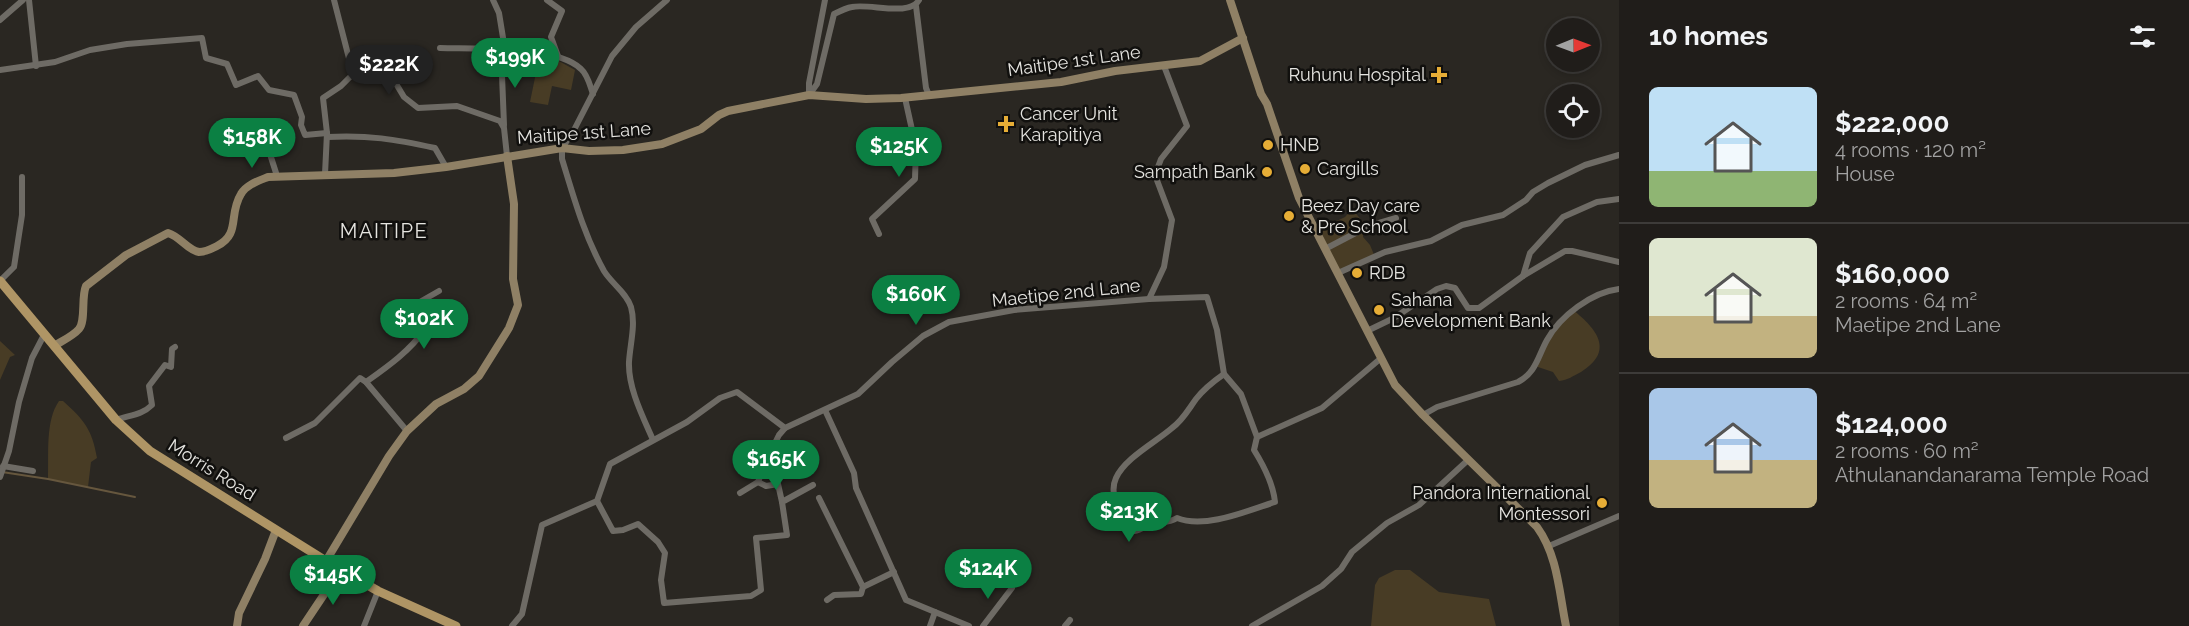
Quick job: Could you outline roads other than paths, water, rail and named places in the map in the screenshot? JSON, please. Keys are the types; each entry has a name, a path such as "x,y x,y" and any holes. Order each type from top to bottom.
{"main road":[{"name":"Morris Road","path":"0,281 116,420 133,437 169,464 326,561 378,591 456,626"}],"street":[{"path":"0,20 23,0"},
{"path":"29,0 36,66"},
{"path":"334,0 353,74"},
{"path":"326,561 389,456 407,431 436,404 464,389 479,376 509,328 518,305 513,279 514,204 504,129 503,50 499,14 493,0"},
{"path":"547,0 562,11 551,37 558,56"},
{"path":"653,440 642,415 631,379 629,362 632,345 632,311 628,300 605,273 582,226 562,159 562,148 574,130 612,56 636,27 667,0"},
{"path":"809,95 809,83 825,0"},
{"path":"1230,0 1291,177 1315,231 1380,358 1398,389 1423,416 1537,527 1549,546 1554,561 1566,626"},
{"path":"809,95 817,84 834,14 853,6 897,9 918,3 926,88 929,95"},
{"path":"0,70 36,66 90,50 127,44 202,38 206,58 227,64 236,85 258,76 269,90 294,95 303,117 301,125 305,135 389,138 435,148 446,166"},
{"name":"Maitipe 1st Lane","path":"54,346 82,325 83,293 86,286 126,255 168,233 178,236 190,248 199,252 207,251 227,241 234,229 234,210 241,193 251,184 268,177 394,173 562,148 589,151 623,150 662,144 701,129 719,115 729,111 809,95 866,99 905,98 1061,82 1115,71 1200,62 1243,38"},
{"path":"440,48 503,50 558,56 582,69 592,94"},
{"path":"325,174 327,135 323,98 341,86 353,74 377,64 389,72 404,96 418,108 456,106 500,121 504,129"},
{"path":"1149,299 1164,267 1172,220 1155,176 1161,159 1187,126 1164,66"},
{"path":"879,234 872,219 915,179 916,148 905,98"},
{"path":"262,129 277,176"},
{"path":"1338,273 1385,252 1431,241 1462,225 1503,215 1548,183 1585,165 1619,155"},
{"path":"0,281 15,267 22,215 22,177"},
{"path":"1523,276 1530,253 1563,217 1596,202 1619,199"},
{"path":"1325,249 1369,226 1396,218"},
{"path":"1366,331 1394,318 1437,289 1452,286 1468,308 1475,309 1565,251 1619,262"},
{"path":"1423,416 1437,407 1518,382 1529,376 1548,339 1573,310 1592,298 1619,289"},
{"path":"366,382 395,361 419,338 425,329 411,307 439,291"},
{"name":"Maetipe 2nd Lane","path":"785,428 858,394 923,336 949,322 1014,310 1149,299 1207,297 1217,330 1224,374 1241,393 1257,437 1254,450 1264,465 1274,490 1275,502 1225,519 1185,521 1177,518 1170,522 1152,524 1135,532 1129,531 1115,502 1116,478 1123,468 1148,445 1174,428 1196,399 1224,374"},
{"path":"33,471 1,472 9,451 19,402 32,358 45,333"},
{"path":"116,420 130,415 135,416 152,405 149,386 165,364 171,367 172,350 175,347"},
{"path":"1257,437 1322,408 1380,358"},
{"path":"286,438 315,423 360,378 366,382 407,431"},
{"path":"512,626 522,614 542,525 597,501 610,464 687,422 720,398 737,392 785,428 766,461 758,482 740,493"},
{"path":"824,411 842,455"},
{"path":"824,411 854,473 856,488 906,600 969,626"},
{"path":"1252,626 1322,586 1341,569 1352,552 1387,523 1419,506 1468,460"},
{"path":"597,501 613,531 638,524 658,542 665,553 661,580 664,603 751,596 761,590 756,538 787,535 778,484 766,486 758,482"},
{"path":"782,502 813,485"},
{"path":"819,498 863,587 861,594 834,595 827,600"},
{"path":"1549,546 1619,516"},
{"path":"237,626 239,613 276,530"},
{"path":"303,626 340,569"},
{"path":"863,587 894,572"},
{"path":"983,626 1012,588"},
{"path":"364,626 378,591"},
{"path":"930,626 934,612"},
{"path":"1065,626 1070,620"}],"waterway":[{"path":"2,472 135,497"}],"place":[{"name":"Ruhunu Hospital","path":"1439,75"},
{"name":"Cancer Unit Karapitiya","path":"1006,124"},
{"name":"HNB","path":"1268,145"},
{"name":"Cargills","path":"1305,169"},
{"name":"Sampath Bank","path":"1267,172"},
{"name":"Beez Day care & Pre School","path":"1289,216"},
{"name":"RDB","path":"1357,273"},
{"name":"Sahana Development Bank","path":"1379,310"},
{"name":"Pandora International Montessori","path":"1602,503"}],"district":[{"name":"MAITIPE","path":"384,231"}]}
